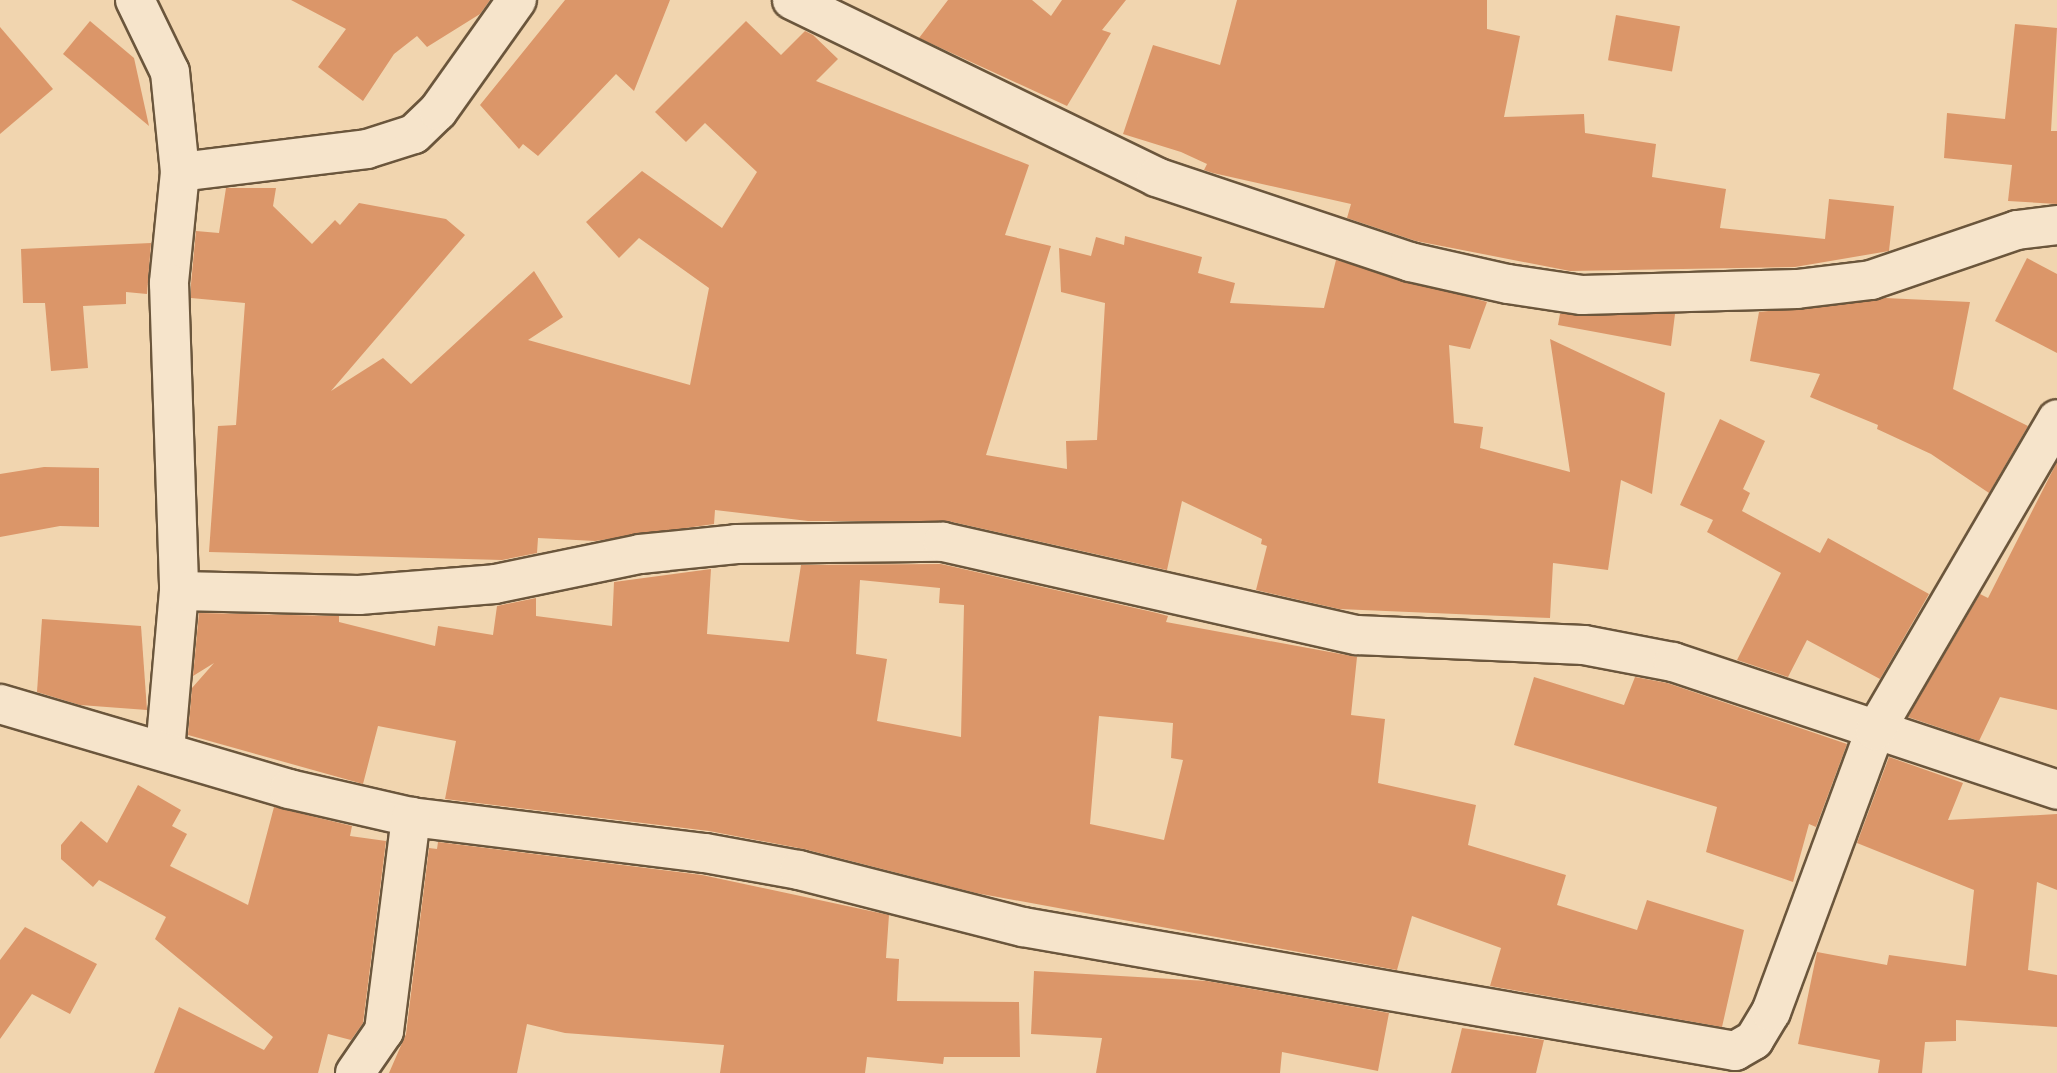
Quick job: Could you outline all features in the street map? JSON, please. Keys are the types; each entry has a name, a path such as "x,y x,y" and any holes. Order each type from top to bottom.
{"street":[{"path":"135,0 170,72 180,172 169,283 179,591 165,750"},
{"path":"180,172 367,149 414,134 438,111 517,0"},
{"path":"792,0 1156,177 1410,262 1508,284 1582,295 1797,289 1871,280 2017,230 2057,225"},
{"path":"0,704 165,750 289,789 411,817 705,853 799,870 1023,927 1735,1051 1754,1040 1771,1012 1875,731 2057,419"},
{"path":"179,591 359,595 495,584 640,554 722,545 943,542 1357,635 1622,651 1673,662 2057,790"},
{"path":"355,1073 384,1031 411,817"}],"building":[{"path":"291,0 490,0 480,14 427,47 417,36 394,54 363,101 318,67 346,29"},
{"path":"565,0 670,0 634,91 616,74 538,156 523,144 519,149 480,105"},
{"path":"948,0 1032,0 1051,16 1062,0 1126,0 1102,30 1111,33 1067,106 919,38"},
{"path":"1237,0 1487,0 1487,29 1520,36 1504,117 1584,114 1585,133 1656,144 1652,177 1726,189 1720,228 1825,239 1829,199 1894,206 1889,251 1795,267 1570,271 1416,241 1347,218 1351,204 1213,173 1204,170 1207,164 1181,152 1123,134 1153,45 1220,65"},
{"path":"1616,15 1680,26 1672,72 1608,60"},
{"path":"90,21 134,58 149,126 63,54"},
{"path":"746,21 781,55 805,31 813,35 838,59 816,81 1029,165 1005,235 1051,246 986,455 1067,469 1066,441 1097,440 1105,303 1061,292 1059,248 1091,256 1096,237 1124,245 1125,236 1202,257 1198,273 1235,283 1230,303 1324,308 1336,260 1487,302 1470,349 1449,345 1454,423 1483,427 1480,448 1570,472 1550,339 1665,393 1652,494 1621,480 1608,570 1553,563 1550,618 1339,609 1256,590 1267,546 1261,544 1262,539 1182,501 1167,570 948,521 808,521 715,510 714,524 595,541 538,538 537,553 502,560 209,552 218,426 236,425 245,303 191,298 191,284 196,231 219,233 226,188 276,188 273,206 312,244 335,220 340,225 359,203 446,219 465,235 331,391 383,358 411,384 534,271 563,317 528,340 690,385 709,288 639,238 619,258 586,222 642,171 722,228 757,172 705,123 686,142 655,112"},
{"path":"2015,24 2057,28 2051,131 2057,131 2057,204 2008,201 2012,165 1944,158 1947,113 2005,119"},
{"path":"0,27 53,89 0,134"},
{"path":"151,243 147,294 126,292 126,304 83,306 88,368 51,371 45,303 23,303 21,249"},
{"path":"2027,258 2057,274 2057,353 1995,321"},
{"path":"1885,298 1970,302 1953,389 2028,426 1989,493 1931,454 1877,429 1878,425 1810,397 1820,374 1750,361 1759,312"},
{"path":"1560,314 1675,314 1671,346 1558,325"},
{"path":"1720,419 1765,441 1743,489 1750,493 1742,511 1820,553 1828,538 1929,594 1880,679 1807,640 1788,677 1737,660 1781,573 1707,532 1713,520 1680,505"},
{"path":"2057,462 2057,710 2000,697 1979,741 1908,717 1980,594 1988,598"},
{"path":"44,467 99,468 99,527 60,526 0,537 0,474"},
{"path":"941,564 1157,613 1168,616 1166,622 1357,657 1351,715 1385,719 1378,783 1476,805 1468,845 1566,875 1557,905 1637,930 1647,900 1744,930 1722,1027 1490,986 1501,948 1412,916 1397,970 976,893 804,849 709,831 445,799 456,741 378,726 363,784 188,735 192,688 214,663 193,676 199,613 339,616 339,622 435,646 438,626 493,635 497,606 536,598 536,616 612,626 614,582 711,569 707,634 789,642 801,565","holes":["860,580 940,588 939,603 964,605 961,737 877,721 887,659 856,654","1099,716 1173,723 1171,758 1183,760 1164,840 1090,824"]},
{"path":"42,619 141,626 147,710 80,705 37,692"},
{"path":"1534,677 1624,705 1635,677 1667,683 1847,744 1816,827 1809,824 1793,882 1706,852 1717,807 1514,745"},
{"path":"1889,757 1963,783 1948,820 2057,814 2057,890 2037,882 2028,970 2057,975 2057,1027 1956,1020 1956,1041 1925,1042 1922,1073 1878,1073 1880,1060 1798,1044 1817,952 1887,965 1889,955 1966,966 1974,890 1857,843"},
{"path":"138,785 181,810 172,826 187,834 170,866 248,905 274,807 352,826 350,836 386,841 363,1023 351,1040 328,1034 318,1073 154,1073 179,1007 264,1050 273,1037 155,939 166,917 99,880 93,887 61,859 61,845 81,821 107,843"},
{"path":"438,842 702,875 889,915 886,958 899,959 897,1001 1019,1002 1020,1057 944,1057 943,1064 867,1057 865,1073 720,1073 724,1045 565,1033 527,1024 517,1073 389,1073 406,1034 429,848 437,849"},
{"path":"25,927 97,964 70,1014 32,994 0,1039 0,960"},
{"path":"1034,971 1207,981 1389,1013 1378,1071 1282,1052 1280,1073 1096,1073 1102,1038 1031,1034"},
{"path":"1462,1028 1544,1040 1536,1073 1451,1073"}]}
